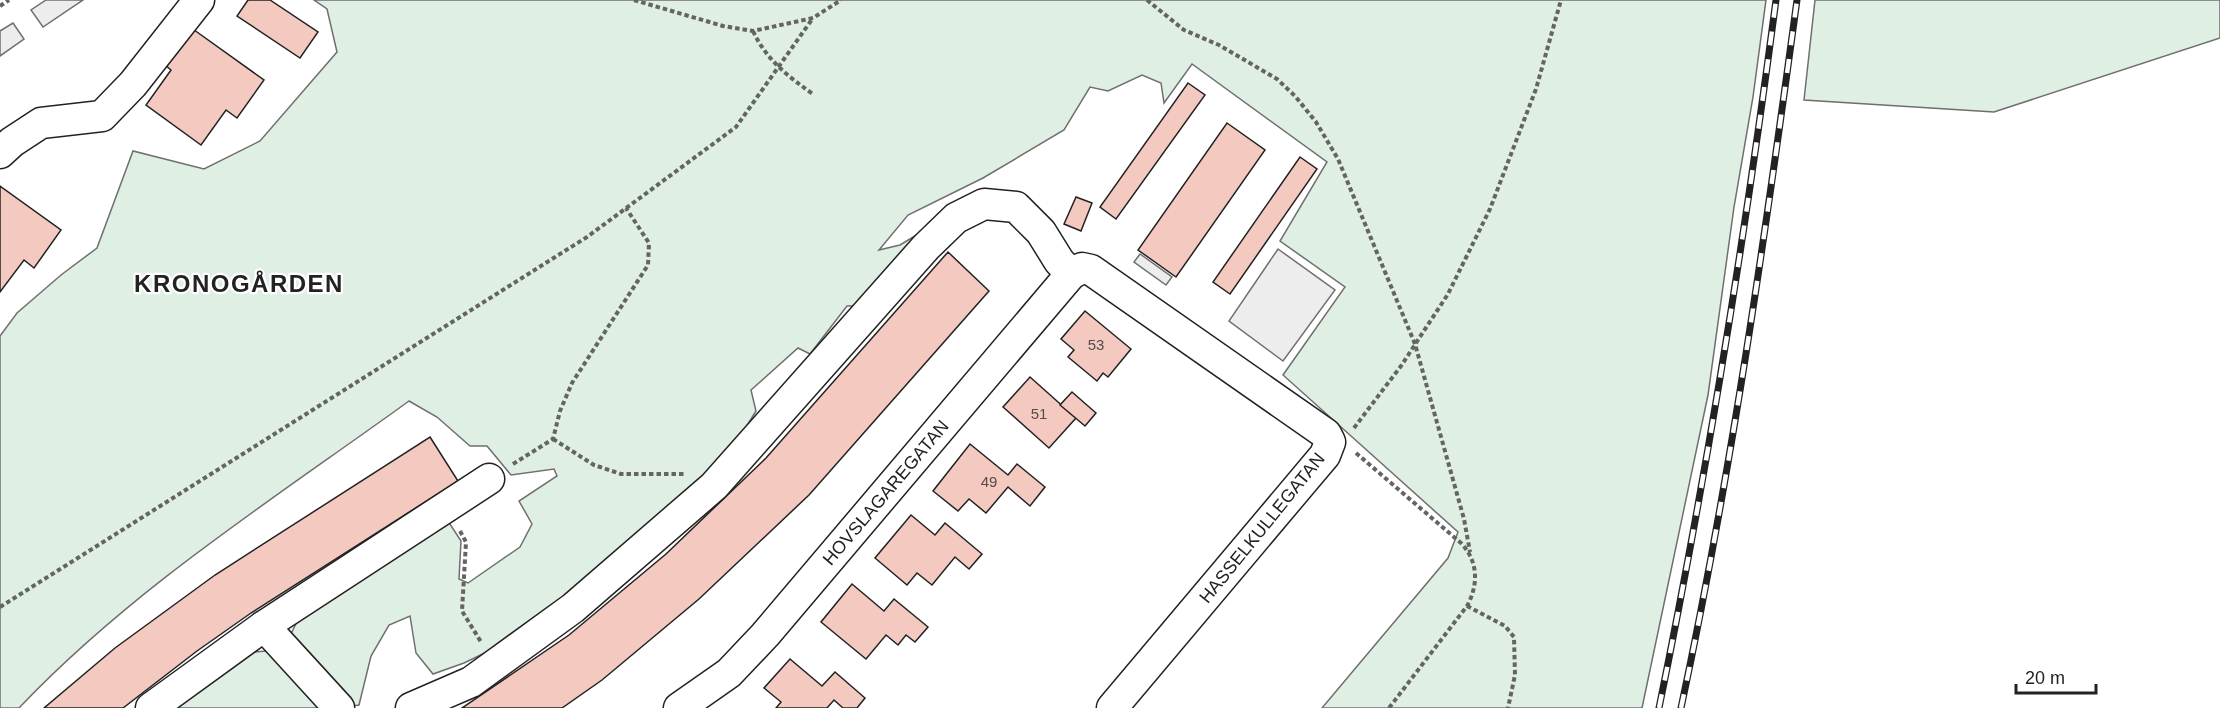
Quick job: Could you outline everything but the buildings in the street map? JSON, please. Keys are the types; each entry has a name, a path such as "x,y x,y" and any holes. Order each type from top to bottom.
{"street":[{"path":"0,153 41,123 102,116 133,84 199,0"},
{"path":"411,708 471,682 573,608 714,486 926,247 956,218 984,204 1016,207 1041,232 1059,261 1076,271"},
{"name":"HASSELKULLEGATAN","path":"1076,271 1091,270 1337,442 1112,708"},
{"name":"HOVSLAGAREGATAN","path":"680,708 729,673 765,635 1076,271"},
{"path":"152,708 264,626 489,479"},
{"path":"264,626 339,708"}],"path":[{"path":"0,6 9,0"},
{"path":"634,0 723,26 753,31 813,18 841,0"},
{"path":"1147,0 1184,30 1219,45 1277,78 1316,122 1338,159 1415,344 1464,519 1473,560 1475,585 1467,606 1389,708"},
{"path":"1470,552 1337,442 1415,344 1448,294 1490,209 1536,89 1561,0"},
{"path":"0,607 587,237 736,127 813,18"},
{"path":"753,31 777,67 814,95"},
{"path":"489,479 553,439 560,411 572,383 648,265 649,243 626,208"},
{"path":"553,439 594,465 621,474 691,474 714,486"},
{"path":"447,506 466,542 462,611 494,665"},
{"path":"1467,606 1505,626 1515,637 1515,675 1508,708"}],"green space":[{"path":"314,0 1766,0 1708,395 1642,708 1322,708 1448,558 1458,532 1283,375 1345,287 1280,241 1327,162 1192,64 1164,103 1161,83 1142,75 1108,91 1090,87 1064,130 983,178 908,215 879,250 900,245 933,225 866,306 847,306 810,354 798,348 751,390 756,411 729,455 608,564 493,649 433,674 416,653 410,616 389,625 371,656 359,705 352,706 291,634 302,611 448,521 461,541 459,579 468,583 520,547 532,524 519,501 557,476 554,469 511,475 487,446 470,446 437,417 409,401 257,509 157,584 63,664 19,708 0,708 0,336 17,313 97,248 133,151 204,169 260,141 337,52 327,9"},
{"path":"1815,0 2220,0 2220,38 1994,112 1804,100"},
{"path":"279,650 326,708 170,708 242,653"}],"shaded area":[{"path":"46,0 83,0 43,27 31,10"},
{"path":"13,23 24,39 0,56 0,31"},
{"path":"1278,249 1335,290 1283,361 1229,321"},
{"path":"1140,254 1172,277 1166,285 1134,262"}],"railway":[{"path":"1659,708 1724,355 1776,0"},
{"path":"1681,708 1716,532 1746,355 1797,0"}],"district":[{"name":"KRONOGÅRDEN","path":"239,283"}]}
